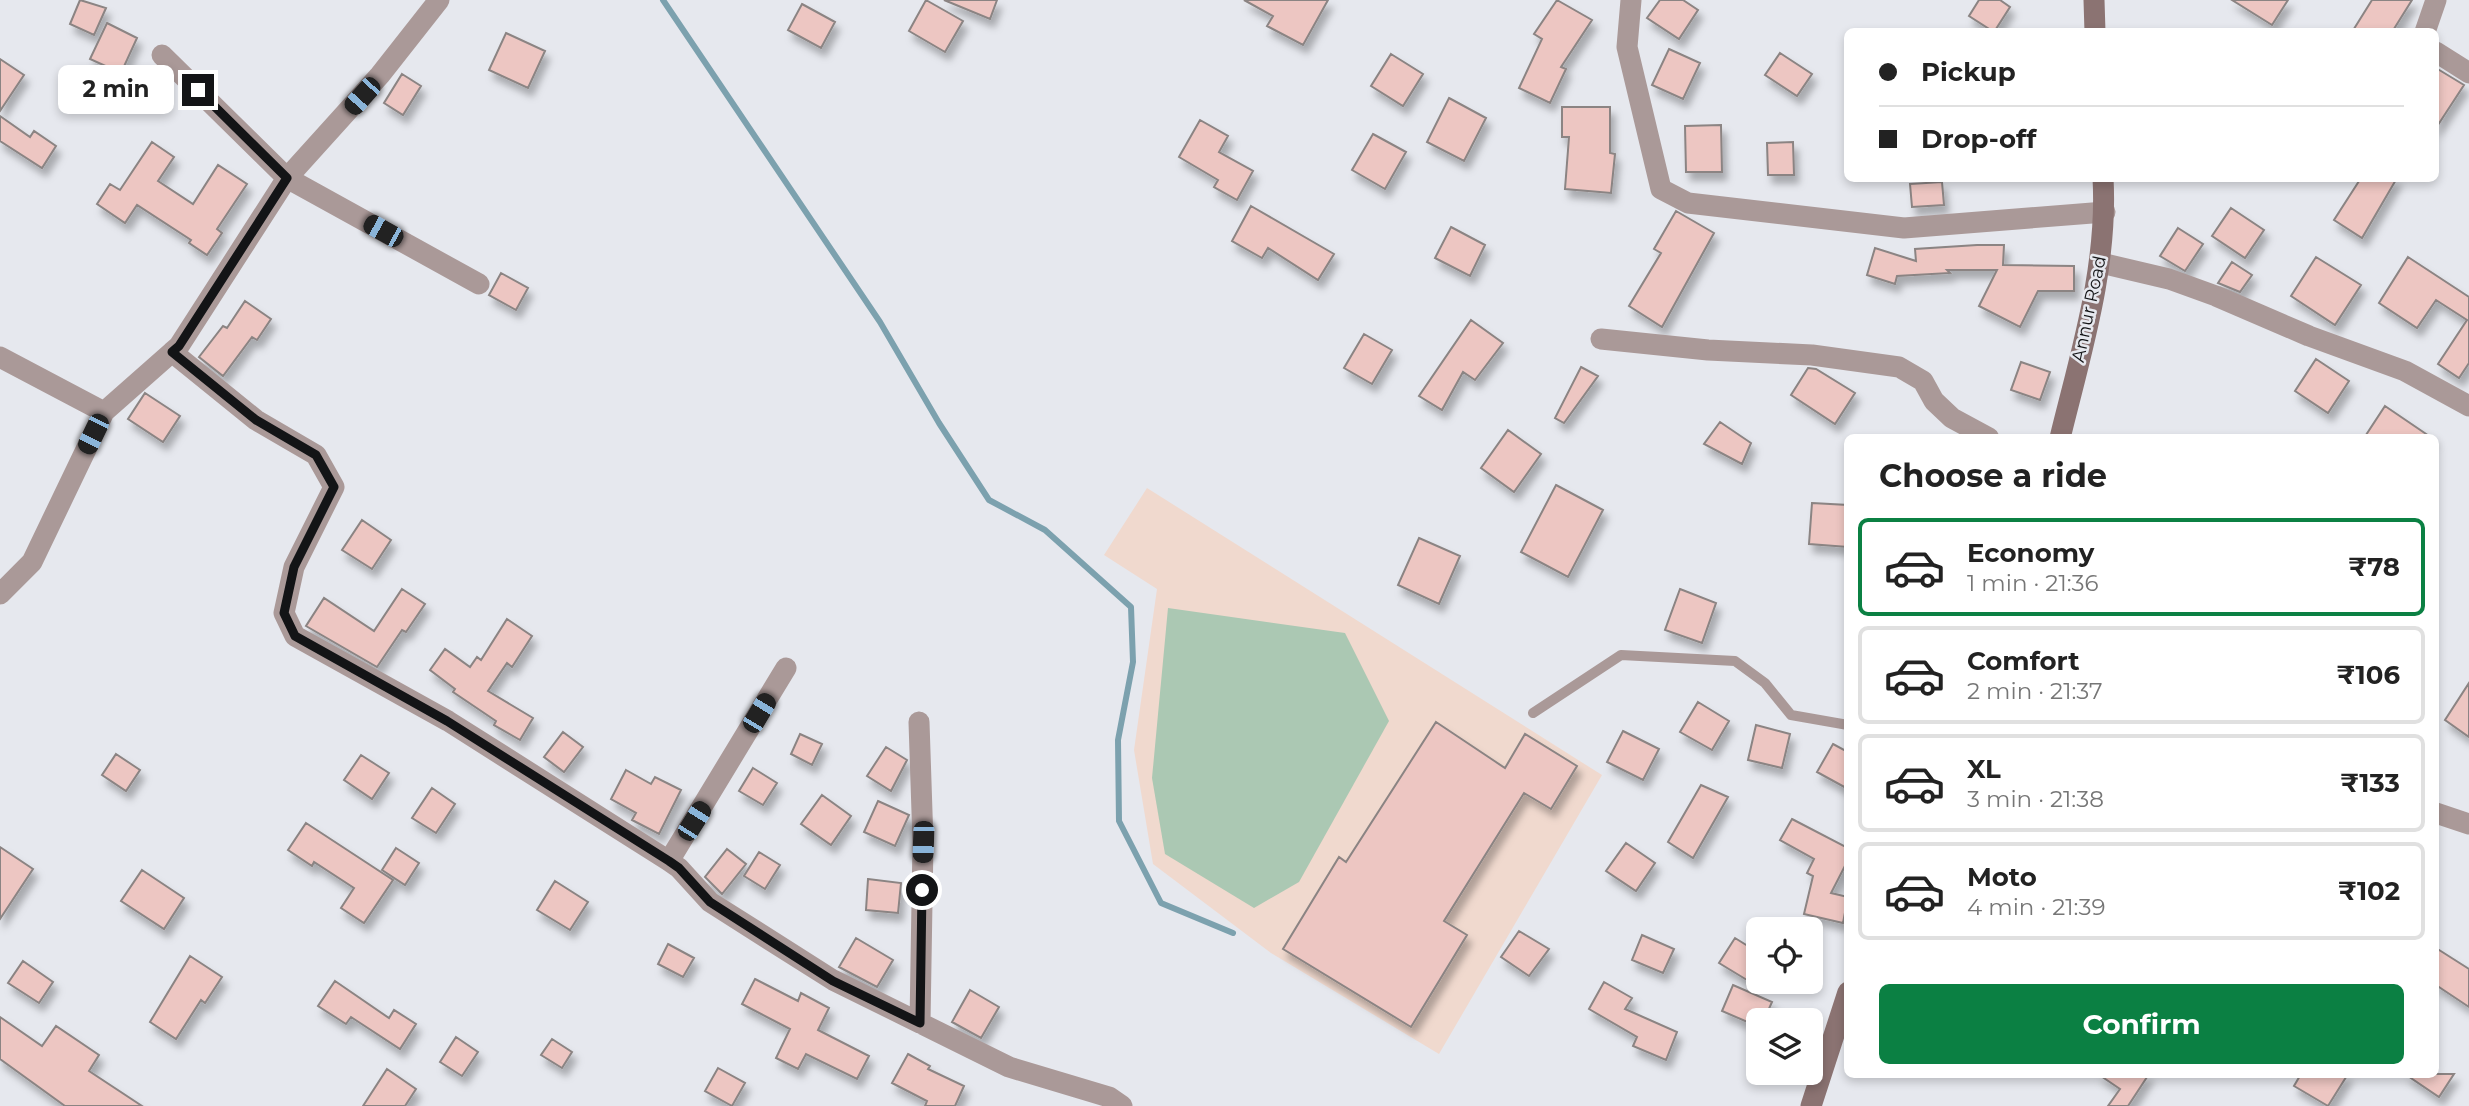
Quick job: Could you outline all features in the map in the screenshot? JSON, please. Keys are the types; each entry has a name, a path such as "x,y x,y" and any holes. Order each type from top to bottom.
{"main road":[{"path":"2094,0 2095,28"},
{"name":"Annur Road","path":"2061,434 2102,262 2105,212 2103,182"},
{"path":"1811,1106 1844,1004"}],"street":[{"path":"0,594 32,562 104,412 179,346 287,178 380,75 439,0"},
{"path":"1631,0 1627,47 1661,189 1688,203 1904,228 2105,212"},
{"path":"2426,28 2436,0"},
{"path":"2439,54 2469,73"},
{"path":"162,55 287,178 479,284"},
{"path":"2102,262 2169,279 2216,296 2309,336 2405,371 2469,406"},
{"path":"1601,339 1707,350 1812,355 1899,368 1923,381 1934,401 1951,418 1981,434"},
{"path":"172,352 256,420 316,455 334,487 294,567 284,613 295,636 447,721 669,861 721,909 833,981 1009,1067 1109,1097 1122,1106"},
{"path":"0,357 104,412"},
{"path":"669,861 786,668"},
{"path":"919,722 923,842 920,1023"},
{"path":"2439,814 2469,824"}],"lane":[{"path":"1533,713 1620,655 1735,661 1765,683 1791,715 1844,724"}],"shaded area":[{"path":"1147,488 1602,775 1439,1054 1271,953 1153,864 1134,750 1157,589 1104,555"}],"green space":[{"path":"1168,608 1345,633 1389,721 1299,882 1254,908 1165,854 1152,778"}],"building":[{"path":"80,0 106,8 94,35 70,24"},
{"path":"926,0 963,21 945,52 909,31"},
{"path":"944,0 997,0 990,19"},
{"path":"1244,0 1328,0 1303,45 1267,26 1273,16"},
{"path":"1557,0 1592,20 1561,67 1566,69 1550,103 1519,88 1542,39 1534,34"},
{"path":"1660,0 1683,0 1698,10 1679,39 1647,18"},
{"path":"1979,0 2000,0 2010,7 1997,28 1988,28 1969,16"},
{"path":"2232,0 2288,0 2272,25"},
{"path":"2372,0 2412,0 2394,28 2354,28"},
{"path":"802,4 835,22 821,48 788,30"},
{"path":"107,23 137,38 121,73 90,59"},
{"path":"506,33 545,51 528,88 489,70"},
{"path":"1669,49 1700,63 1683,99 1652,85"},
{"path":"1780,53 1812,74 1797,96 1765,75"},
{"path":"1391,54 1423,74 1403,106 1371,86"},
{"path":"0,59 24,75 0,111"},
{"path":"2439,70 2464,85 2439,123"},
{"path":"402,74 421,86 403,115 384,103"},
{"path":"1449,98 1486,118 1464,161 1427,142"},
{"path":"1562,107 1610,107 1610,153 1615,154 1611,193 1565,189 1569,137 1562,137"},
{"path":"0,116 30,137 34,131 56,146 42,168 0,141"},
{"path":"1200,120 1228,136 1219,152 1253,171 1237,200 1214,187 1218,180 1179,157"},
{"path":"1721,125 1722,172 1686,172 1685,126"},
{"path":"1373,134 1406,152 1385,189 1352,170"},
{"path":"152,142 174,157 158,181 193,204 218,165 247,184 217,229 222,233 207,255 189,243 191,240 137,205 125,223 97,204 110,184 120,190"},
{"path":"1793,142 1794,175 1768,175 1767,143"},
{"path":"1942,182 1944,205 1912,207 1910,184"},
{"path":"2358,182 2395,182 2362,238 2334,220"},
{"path":"1251,206 1334,254 1318,280 1268,248 1262,258 1232,241"},
{"path":"2231,208 2264,230 2245,258 2212,236"},
{"path":"1676,211 1714,233 1662,327 1629,306 1661,253 1654,249"},
{"path":"1451,227 1485,245 1470,276 1435,258"},
{"path":"2178,228 2203,244 2185,271 2160,256"},
{"path":"2004,245 2003,265 2074,266 2074,291 2038,291 2020,327 1979,306 1997,270 1947,270 1950,273 1897,276 1895,284 1867,275 1875,248 1916,261 1915,249"},
{"path":"2316,257 2361,285 2335,325 2291,296"},
{"path":"2408,257 2469,297 2469,363 2459,378 2438,364 2467,320 2436,300 2417,328 2379,303"},
{"path":"2232,262 2252,275 2240,292 2218,283"},
{"path":"501,273 528,288 516,310 489,295"},
{"path":"245,301 271,319 257,340 252,337 223,376 199,357 223,326 227,328"},
{"path":"1471,320 1503,343 1475,380 1463,372 1442,410 1419,396"},
{"path":"1364,334 1392,350 1372,384 1344,368"},
{"path":"2316,359 2349,381 2328,413 2295,391"},
{"path":"2021,362 2050,372 2040,400 2011,390"},
{"path":"1581,367 1598,376 1564,423 1555,418"},
{"path":"1808,368 1816,369 1855,393 1835,424 1791,395"},
{"path":"145,393 180,416 163,442 128,419"},
{"path":"2385,406 2426,434 2367,434"},
{"path":"1720,422 1751,443 1742,464 1704,444"},
{"path":"1508,430 1541,454 1514,492 1481,468"},
{"path":"1556,485 1603,510 1568,577 1521,552"},
{"path":"1812,503 1844,505 1844,547 1809,544"},
{"path":"362,520 391,540 372,569 342,550"},
{"path":"1419,538 1460,556 1439,604 1398,585"},
{"path":"402,589 425,604 406,632 402,630 377,667 306,626 324,598 374,631"},
{"path":"1680,589 1716,603 1702,643 1665,630"},
{"path":"507,619 532,636 512,667 507,663 488,691 533,718 520,740 494,725 496,721 453,692 455,689 430,670 445,649 470,667 477,657 481,660"},
{"path":"2469,683 2469,737 2445,720"},
{"path":"1698,702 1729,721 1712,750 1680,732"},
{"path":"1436,722 1505,768 1525,734 1577,766 1551,809 1524,793 1444,921 1467,935 1411,1027 1283,949 1339,857 1346,862"},
{"path":"1756,725 1790,734 1782,768 1748,760"},
{"path":"1623,731 1659,749 1643,780 1607,762"},
{"path":"563,732 583,747 564,772 544,757"},
{"path":"800,734 822,744 812,765 791,754"},
{"path":"1833,744 1844,750 1844,787 1817,772"},
{"path":"886,747 907,760 891,791 867,776"},
{"path":"116,754 140,770 126,791 102,775"},
{"path":"361,755 389,773 372,799 344,780"},
{"path":"753,768 777,783 763,805 739,791"},
{"path":"626,770 651,784 655,777 681,790 659,834 632,820 636,813 611,799"},
{"path":"1701,785 1728,797 1693,858 1668,842"},
{"path":"432,788 455,804 436,833 412,818"},
{"path":"822,795 851,816 831,845 801,824"},
{"path":"878,801 909,815 895,846 864,832"},
{"path":"1792,819 1844,846 1844,868 1831,893 1844,896 1843,923 1804,914 1813,876 1807,873 1814,859 1780,840"},
{"path":"306,823 393,880 364,923 341,908 354,888 314,862 312,866 288,850"},
{"path":"1626,843 1655,863 1636,891 1606,871"},
{"path":"0,847 33,869 0,919"},
{"path":"396,848 419,863 405,885 382,870"},
{"path":"727,849 746,864 722,894 705,877"},
{"path":"759,852 780,865 765,889 744,876"},
{"path":"142,870 184,898 164,929 121,901"},
{"path":"868,879 901,883 898,913 866,910"},
{"path":"555,881 588,902 570,930 537,910"},
{"path":"1519,931 1549,949 1529,976 1501,957"},
{"path":"1642,935 1674,949 1663,973 1632,960"},
{"path":"856,938 893,960 877,987 839,967"},
{"path":"1735,938 1746,945 1746,979 1719,963"},
{"path":"668,944 694,958 683,977 658,964"},
{"path":"2439,950 2469,969 2469,1007 2439,987"},
{"path":"190,956 222,977 205,1003 201,1000 176,1039 150,1022"},
{"path":"23,961 53,982 39,1003 8,983"},
{"path":"755,979 798,1001 801,993 829,1008 818,1030 869,1056 857,1079 806,1054 798,1069 776,1058 790,1029 742,1004"},
{"path":"335,981 389,1018 394,1010 416,1024 400,1049 351,1017 346,1024 318,1006"},
{"path":"1604,982 1632,998 1625,1009 1677,1032 1666,1060 1633,1046 1637,1037 1589,1009"},
{"path":"1733,985 1746,991 1746,994 1754,994 1772,1002 1769,1008 1746,1008 1746,1021 1722,1011"},
{"path":"970,990 999,1007 981,1038 952,1022"},
{"path":"0,1017 42,1046 56,1026 99,1055 89,1071 142,1106 65,1106 0,1059"},
{"path":"456,1037 478,1052 462,1076 440,1062"},
{"path":"552,1039 572,1052 562,1068 541,1055"},
{"path":"908,1054 930,1066 928,1069 964,1086 955,1106 925,1106 927,1101 892,1083"},
{"path":"718,1068 745,1083 732,1106 705,1091"},
{"path":"387,1069 416,1089 405,1106 363,1106"},
{"path":"2439,1074 2454,1074 2439,1097 2411,1078 2439,1078"},
{"path":"2104,1078 2146,1078 2128,1106 2108,1106 2120,1089"},
{"path":"2299,1078 2346,1078 2328,1106 2294,1086"}],"waterway":[{"path":"663,0 880,322 939,423 989,500 1045,530 1131,607 1133,662 1118,740 1119,821 1161,903 1233,933"}],"route":[{"path":"198,90 287,178 179,346 172,352 256,420 316,455 334,487 294,567 284,613 295,636 447,721 669,861 679,868 710,902 833,981 920,1023 922,890"}]}
